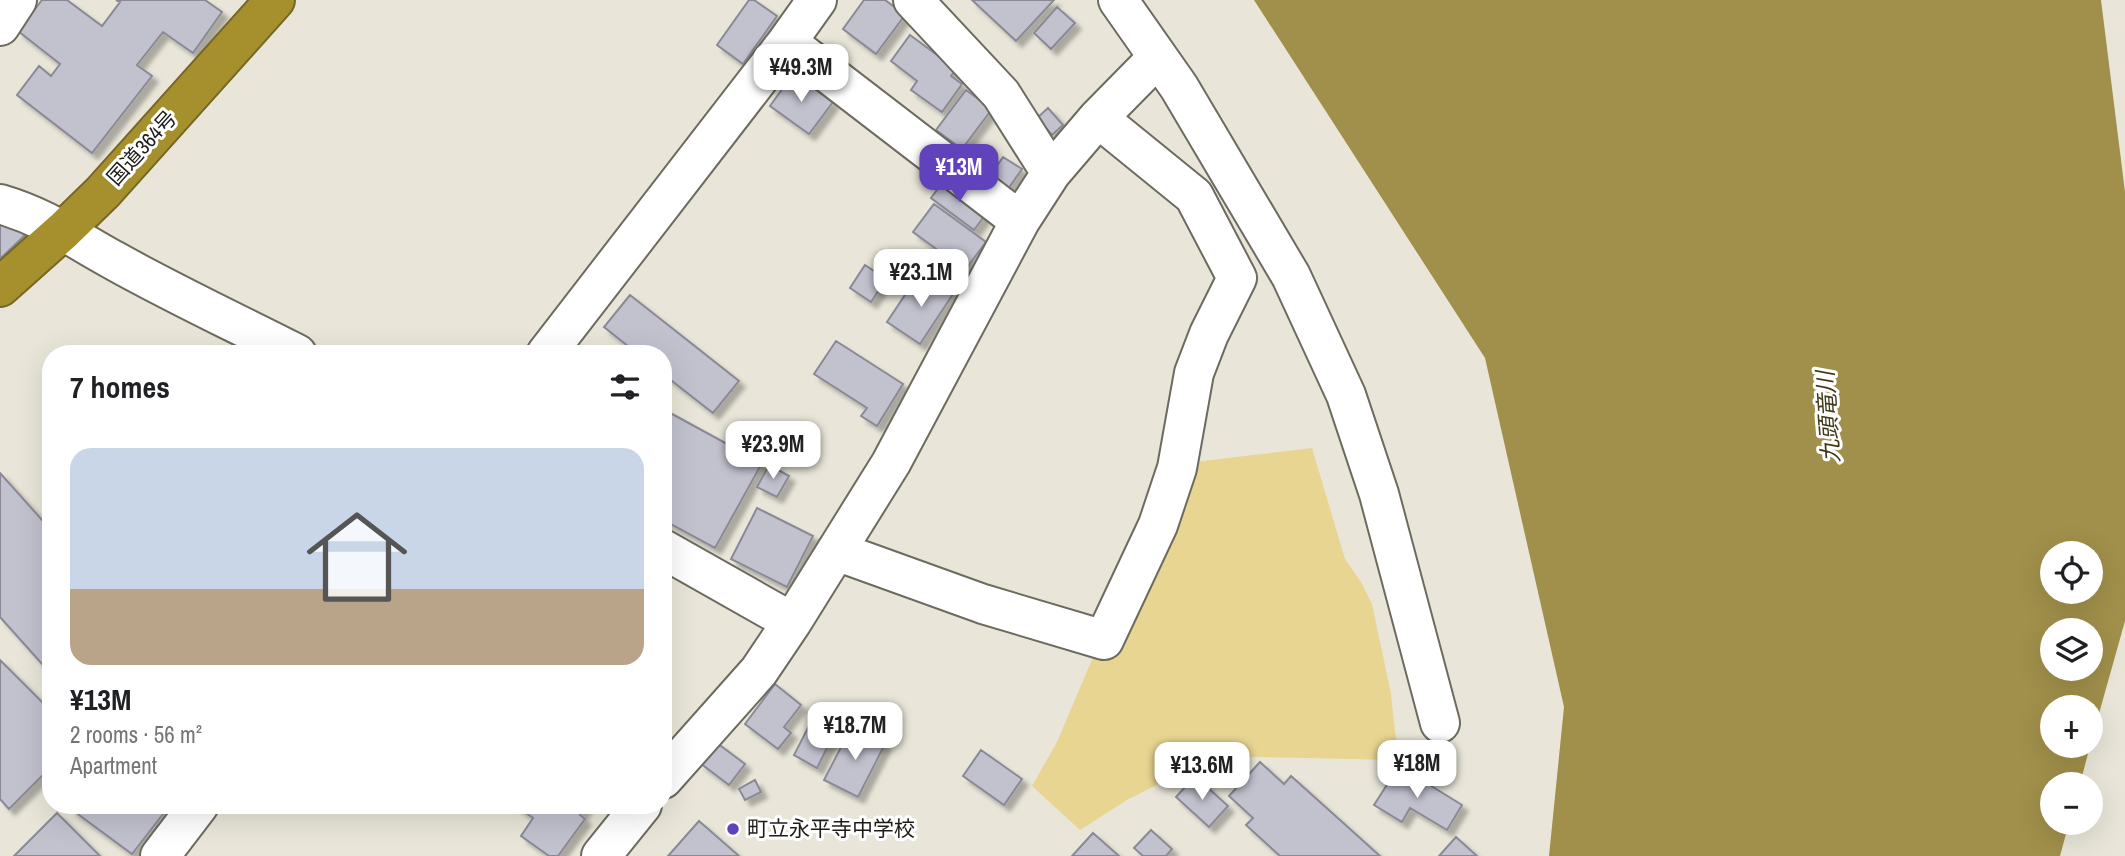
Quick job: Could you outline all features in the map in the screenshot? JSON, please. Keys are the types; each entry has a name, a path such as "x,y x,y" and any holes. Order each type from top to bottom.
{"highway":[{"name":"国道364号","path":"0,287 103,192 275,0"}],"street":[{"path":"0,26 17,0"},
{"path":"553,345 788,42 817,0"},
{"path":"913,0 1001,94 1051,173"},
{"path":"1118,0 1179,87 1291,276 1346,395 1379,494 1440,723"},
{"path":"788,42 1020,221"},
{"path":"672,769 759,671 792,622 891,463 1020,221 1051,173 1098,118 1158,57"},
{"path":"836,551 983,604 1104,640 1158,525 1177,468 1194,373 1209,334 1237,278 1194,196 1098,118"},
{"path":"0,204 32,214 64,230 114,261 278,345"},
{"path":"672,554 792,622"},
{"path":"160,856 192,814"},
{"path":"601,856 635,814"}],"shaded area":[{"path":"1312,448 1345,559 1372,604 1391,694 1398,760 1213,756 1127,800 1080,830 1032,786 1057,742 1096,650 1186,463"}],"water":[{"name":"九頭竜川","path":"1254,0 2101,0 2125,192 2125,621 2103,699 2103,695 2040,695 2040,758 2087,758 2083,772 2040,772 2040,835 2066,835 2060,856 1549,856 1564,707 1485,358"}],"building":[{"path":"42,0 67,0 102,26 120,2 116,0 205,0 222,12 193,53 163,32 137,65 152,76 92,153 17,95 39,66 51,76 60,64 18,31"},
{"path":"749,0 754,0 777,16 743,64 717,45"},
{"path":"864,0 885,0 905,15 876,54 843,29"},
{"path":"972,0 1054,0 1016,41"},
{"path":"1057,7 1075,23 1051,49 1034,33"},
{"path":"910,35 956,69 951,76 962,84 942,112 911,90 917,81 891,61"},
{"path":"794,73 833,102 809,134 770,106"},
{"path":"966,90 992,109 962,149 936,130"},
{"path":"1048,108 1063,125 1052,135 1037,118"},
{"path":"1003,157 1022,169 1008,189 990,176"},
{"path":"945,179 988,211 974,230 931,198"},
{"path":"934,204 986,242 965,270 913,232"},
{"path":"0,217 9,218 25,235 0,259"},
{"path":"865,265 886,279 871,302 850,288"},
{"path":"929,274 955,291 920,344 887,322 911,286 918,291"},
{"path":"630,295 739,381 713,413 672,381 672,345 627,345 604,327"},
{"path":"836,341 903,384 877,426 861,416 867,408 814,374"},
{"path":"672,414 762,463 715,548 672,525"},
{"path":"769,465 789,476 777,497 757,487"},
{"path":"0,473 42,520 42,664 0,617"},
{"path":"757,508 813,536 787,587 731,559"},
{"path":"0,660 42,702 42,776 9,809 0,799"},
{"path":"775,684 801,705 784,727 791,733 778,749 745,724"},
{"path":"814,716 837,728 817,768 794,755"},
{"path":"852,726 885,744 858,797 824,780"},
{"path":"717,743 745,764 729,785 700,763"},
{"path":"981,750 1022,779 1004,805 963,776"},
{"path":"1260,762 1284,784 1291,776 1380,856 1280,856 1246,825 1253,818 1229,796"},
{"path":"1399,766 1462,805 1447,830 1410,808 1402,822 1374,805"},
{"path":"1195,776 1228,806 1209,827 1176,797"},
{"path":"755,780 761,792 745,800 739,789"},
{"path":"58,814 100,856 14,856"},
{"path":"78,814 163,814 132,854"},
{"path":"527,814 581,814 585,819 558,856 549,856 521,836 533,818"},
{"path":"699,821 739,856 668,856"},
{"path":"1151,830 1172,849 1166,856 1143,856 1134,848"},
{"path":"1093,833 1119,856 1072,856"},
{"path":"1456,837 1477,856 1439,856"}],"place":[{"name":"町立永平寺中学校","path":"733,829"}]}
